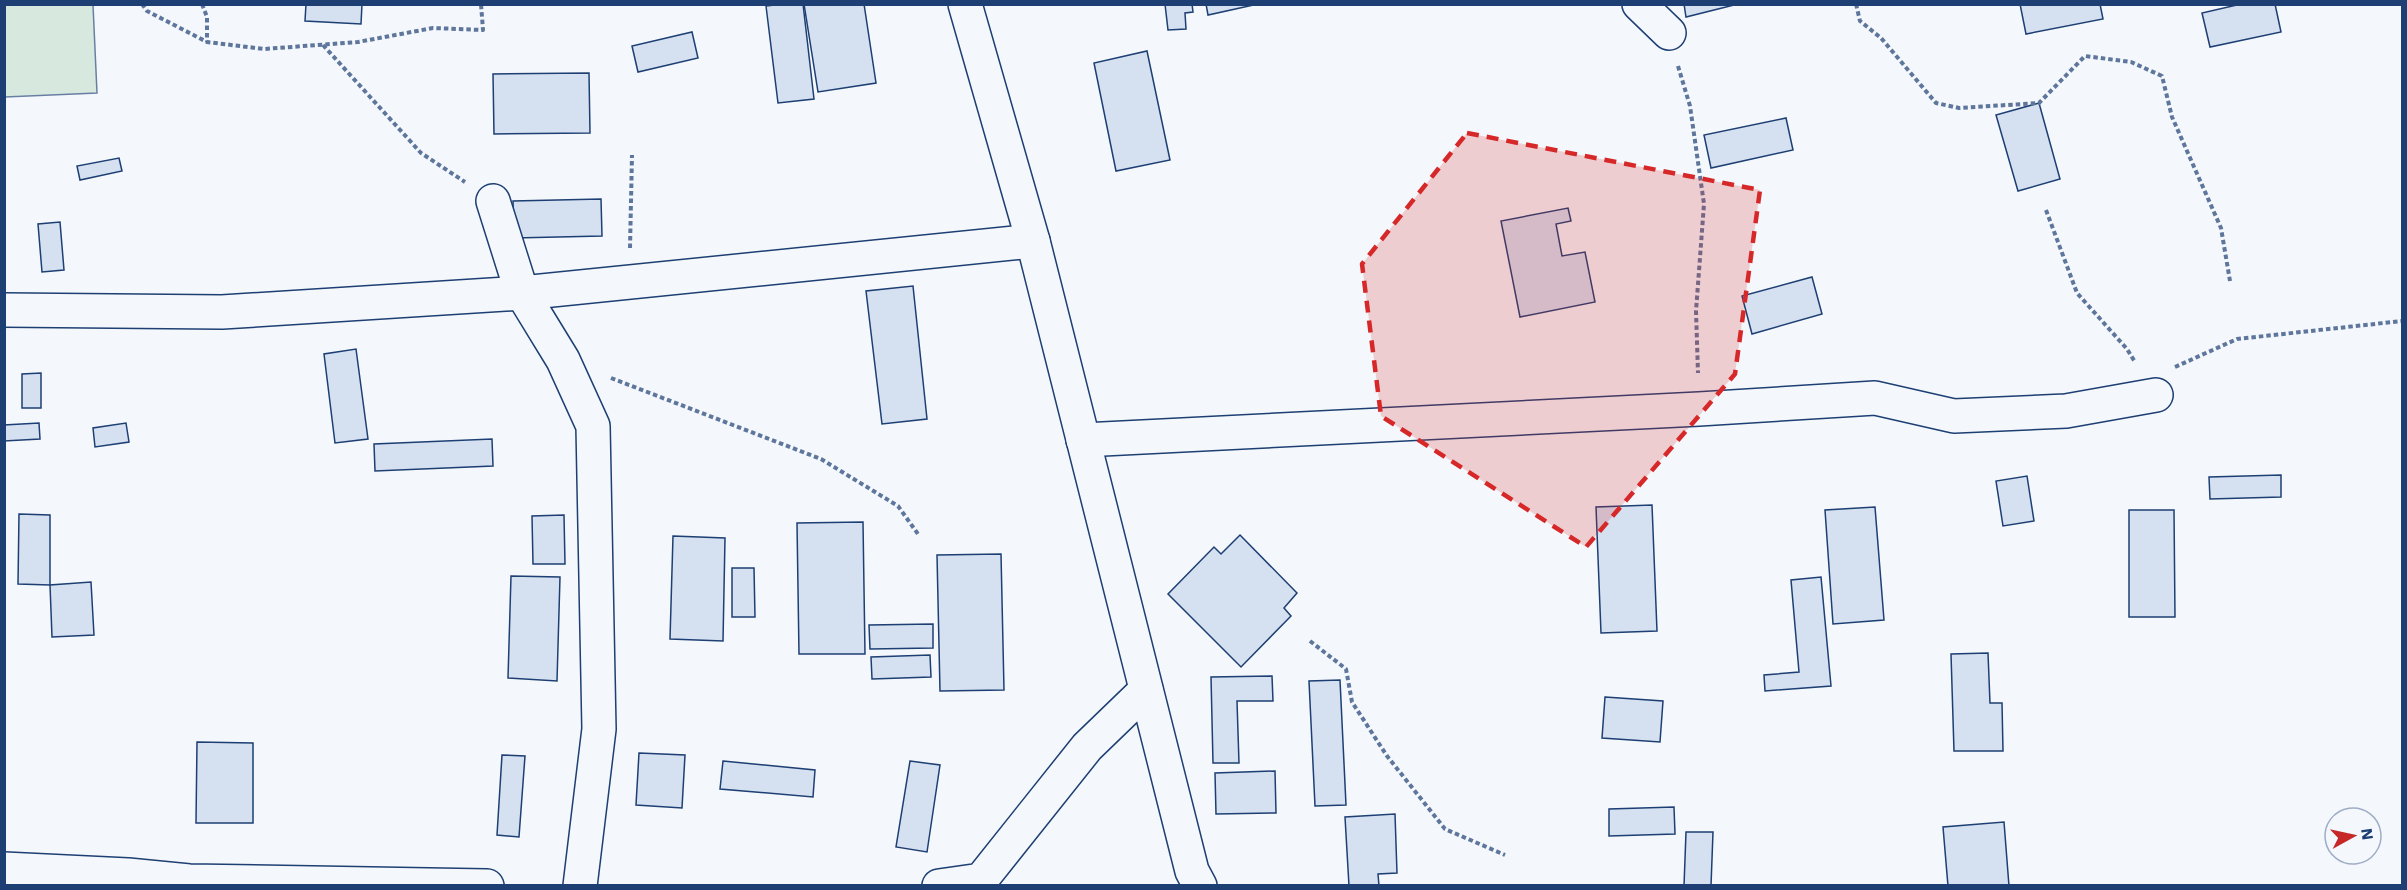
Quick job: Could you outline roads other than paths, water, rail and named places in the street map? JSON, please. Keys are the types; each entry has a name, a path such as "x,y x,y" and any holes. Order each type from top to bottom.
{"street":[{"path":"965,4 1033,241 1192,871 1200,885"},
{"path":"1640,4 1669,33"},
{"path":"493,201 522,293 563,360 593,426 599,729 580,885"},
{"path":"4,310 222,312 522,293 1033,241"},
{"path":"1083,440 1875,398 1954,416 2066,411 2156,395"},
{"path":"939,885 981,880 1087,747 1146,690"},
{"path":"4,869 129,880 487,885"}]}
